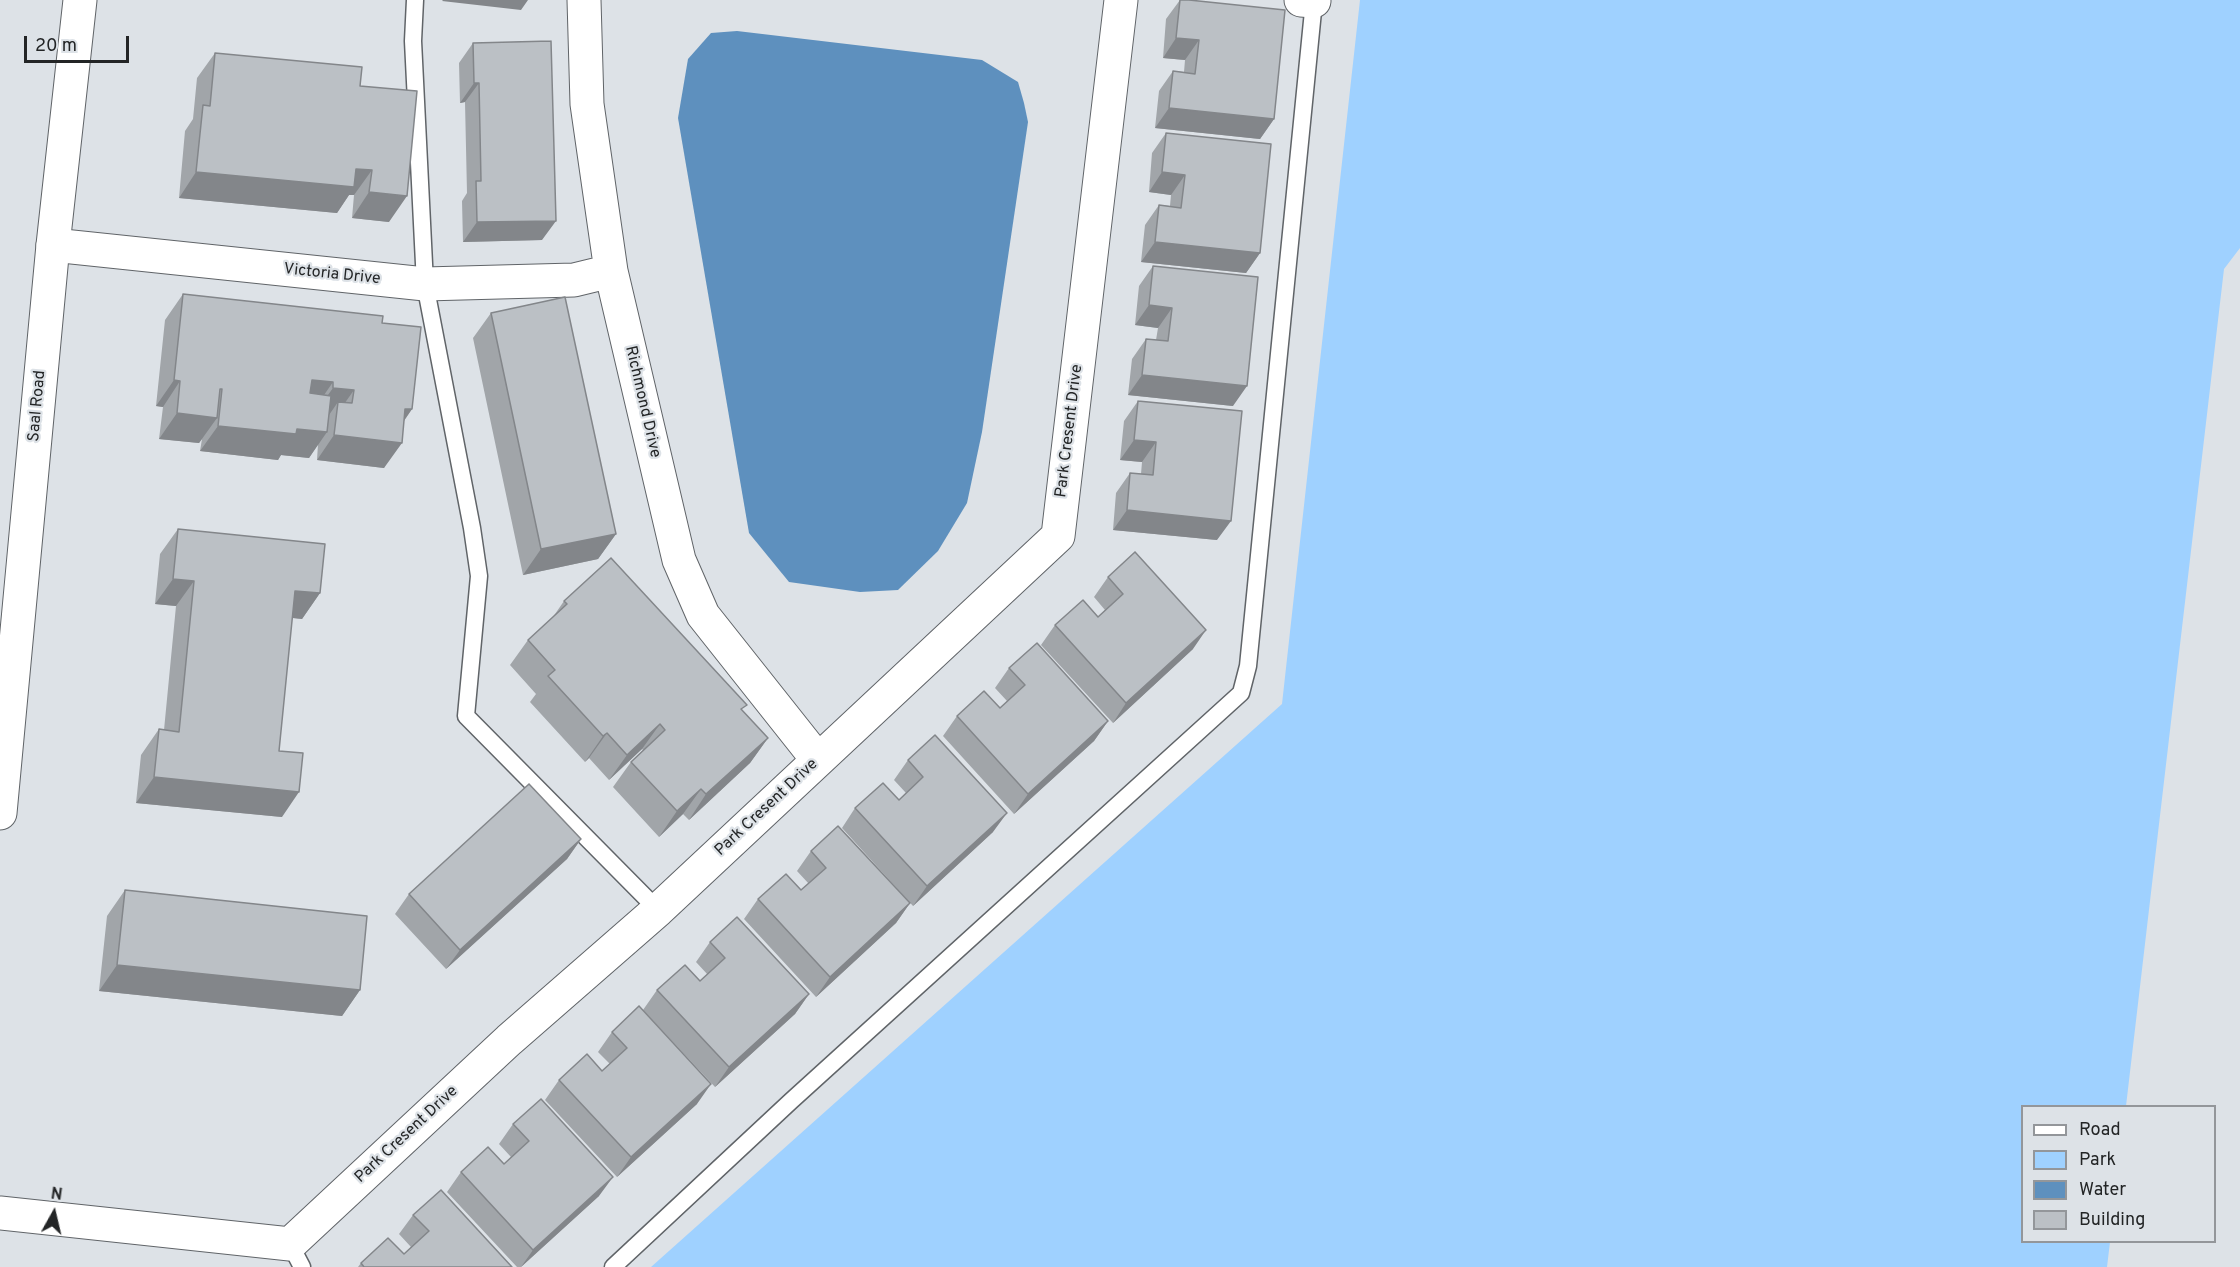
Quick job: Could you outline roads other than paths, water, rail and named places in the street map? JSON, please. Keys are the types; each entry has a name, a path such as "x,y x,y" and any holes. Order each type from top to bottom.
{"street":[{"name":"Saal Road","path":"1,794 53,245 80,0"},
{"name":"Richmond Drive","path":"584,0 587,104 611,271 679,560 703,615 818,760"},
{"name":"Park Cresent Drive","path":"0,1213 296,1255 509,1040 658,910 1058,536 1121,0"},
{"name":"Victoria Drive","path":"53,245 425,284 574,280 611,271"}],"lane":[{"path":"415,0 413,41 425,284 472,528 479,576 466,716 658,910"},
{"path":"613,1267 791,1101 1241,693 1248,666 1308,1"}],"water":[{"path":"737,31 982,60 1018,82 1028,122 982,432 967,503 938,551 898,590 860,592 789,582 749,533 678,118 688,59 711,33"}]}
